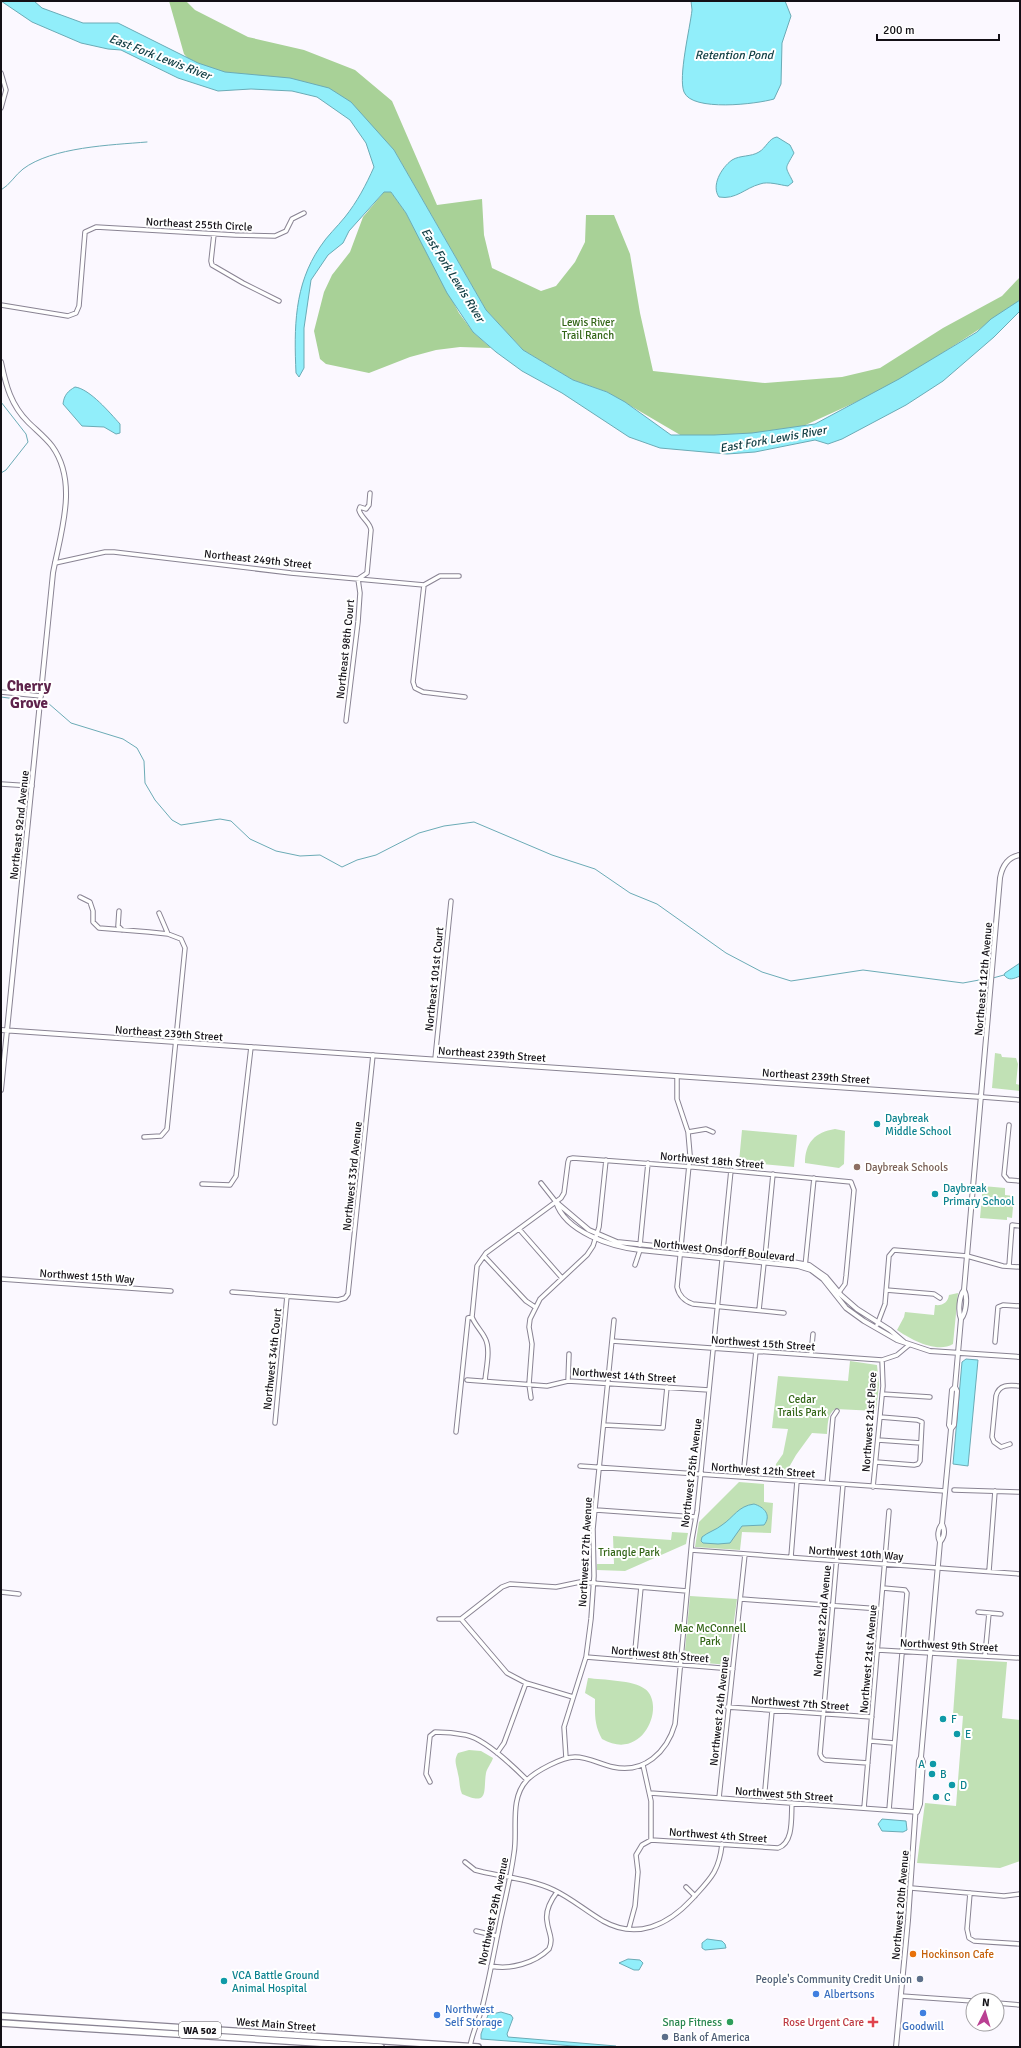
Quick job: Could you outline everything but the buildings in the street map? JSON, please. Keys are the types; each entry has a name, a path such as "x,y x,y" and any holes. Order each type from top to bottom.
{"highway":[{"name":"West Main Street","path":"1,2016 478,2047"},
{"name":"West Main Street","path":"1,2023 381,2047"}],"street":[{"path":"1,73 6,90 1,108"},
{"name":"Northeast 255th Circle","path":"1,305 68,316 76,313 79,306 85,232 96,227 214,234 280,235 286,232 292,219 304,213"},
{"path":"214,234 211,261 212,265 279,301"},
{"name":"Northeast 92nd Avenue","path":"1,362 6,386 13,403 27,421 51,445 60,461 64,482 65,511 55,563 1,1090"},
{"path":"358,578 368,574 371,526 360,514 359,510 360,507 366,509 369,505 370,493"},
{"name":"Northeast 249th Street","path":"55,563 105,552 114,552 424,585"},
{"path":"459,576 440,576 424,585 413,682 415,688 423,692 465,697"},
{"name":"Northeast 98th Court","path":"346,721 358,622 360,593 358,578"},
{"path":"1,692 41,696"},
{"path":"1,784 32,786"},
{"name":"Northeast 112th Avenue","path":"982,1097 1000,878 1006,863 1012,858 1020,855"},
{"path":"80,897 90,902 93,911 93,922 96,926 102,929 168,934 181,939 185,948 167,1128 161,1136 144,1137"},
{"name":"Northeast 101st Court","path":"435,1059 451,901"},
{"path":"119,911 118,926 122,930"},
{"path":"159,913 168,934"},
{"name":"Northeast 239th Street","path":"1,1030 982,1097"},
{"path":"202,1184 230,1185 236,1176 251,1047"},
{"name":"Northwest 33rd Avenue","path":"287,1296 338,1300 345,1298 349,1290 373,1055"},
{"path":"677,1076 677,1099 688,1132 690,1166 676,1287 681,1297 692,1304 784,1313"},
{"path":"982,1097 1020,1100"},
{"name":"Northwest 20th Avenue","path":"896,2047 911,1888 916,1812 920,1797 923,1762 921,1757 940,1542 944,1533 942,1524 951,1429 949,1425 952,1390 955,1387 961,1319 964,1315 966,1294 964,1290 982,1097"},
{"path":"1009,1125 1004,1173 1006,1178 1020,1181"},
{"path":"688,1132 706,1129 713,1132"},
{"name":"Northwest 18th Street","path":"556,1202 564,1193 569,1159 573,1158 690,1166 847,1181 852,1184 854,1190 845,1284 838,1294"},
{"path":"531,1398 529,1384 532,1344 529,1322 535,1307 546,1293 587,1255 596,1237 606,1160"},
{"path":"640,1245 648,1163"},
{"name":"Northwest 25th Avenue","path":"643,1765 659,1754 671,1737 674,1724 731,1170"},
{"path":"765,1257 773,1174"},
{"path":"805,1265 814,1178"},
{"name":"Northwest Onsdorff Boulevard","path":"541,1183 556,1202 558,1209 574,1225 616,1246 640,1250 764,1263 805,1265"},
{"path":"485,1381 487,1343 485,1337 474,1323 472,1316 479,1261 556,1202"},
{"path":"1009,1266 1012,1225 1020,1226"},
{"path":"519,1229 562,1278"},
{"name":"Northwest Onsdorff Boulevard","path":"596,1237 640,1245 765,1257 805,1265 823,1279 838,1294 846,1308 877,1325 897,1340 924,1350 1020,1357"},
{"path":"635,1265 640,1250"},
{"path":"877,1325 884,1310 889,1256 893,1250 967,1256 1009,1266 1020,1267"},
{"path":"484,1256 526,1301 535,1307"},
{"path":"759,1310 764,1263"},
{"name":"Northwest 15th Way","path":"1,1280 171,1291"},
{"path":"886,1290 934,1294 940,1298"},
{"path":"232,1292 287,1296"},
{"name":"Northwest 34th Court","path":"275,1423 287,1296"},
{"path":"995,1342 997,1309 999,1306 1020,1306"},
{"path":"456,1432 468,1318 472,1316"},
{"name":"Northwest 27th Avenue","path":"566,1758 563,1732 586,1657 594,1583 592,1543 614,1320"},
{"path":"811,1355 813,1334"},
{"name":"Northwest 15th Street","path":"612,1341 882,1360 897,1355 909,1345"},
{"path":"743,1477 756,1351"},
{"path":"568,1354 568,1381"},
{"name":"Northwest 21st Place","path":"874,1487 884,1378 882,1360"},
{"name":"Northwest 14th Street","path":"467,1380 547,1386 568,1381 709,1390"},
{"path":"1010,1444 1000,1448 994,1442 992,1437 996,1396 1000,1388 1006,1385 1020,1386"},
{"path":"604,1425 660,1429 664,1424 667,1387"},
{"path":"882,1394 930,1398"},
{"path":"827,1483 833,1417 837,1411"},
{"path":"876,1462 918,1464 923,1425 921,1421 880,1417"},
{"path":"878,1440 921,1443"},
{"name":"Northwest 12th Street","path":"580,1466 945,1491"},
{"path":"791,1557 797,1481"},
{"name":"Northwest 22nd Avenue","path":"843,1484 820,1754 822,1758 868,1763"},
{"path":"954,1490 1020,1492"},
{"path":"988,1572 995,1491"},
{"path":"596,1510 696,1517"},
{"name":"Northwest 21st Avenue","path":"864,1808 889,1511"},
{"name":"Northwest 10th Way","path":"691,1550 1020,1574"},
{"name":"Northwest 24th Avenue","path":"719,1798 727,1707 733,1669 745,1554"},
{"path":"440,1618 461,1619 507,1585 556,1587 576,1583 594,1583 687,1591"},
{"path":"634,1661 640,1587"},
{"path":"883,1588 905,1590 907,1593 889,1810"},
{"path":"1,1592 19,1594"},
{"path":"741,1599 881,1609"},
{"path":"978,1612 1001,1614"},
{"path":"985,1655 988,1613"},
{"path":"461,1619 507,1673 526,1683 573,1697"},
{"name":"Northwest 9th Street","path":"878,1650 1020,1658"},
{"name":"Northwest 8th Street","path":"586,1657 733,1669"},
{"path":"497,1753 504,1743 526,1683"},
{"name":"Northwest 7th Street","path":"727,1707 872,1717"},
{"path":"764,1801 772,1711"},
{"path":"430,1782 426,1774 431,1734 435,1732 466,1735 497,1753 527,1780 566,1758 578,1757 618,1768 643,1765 650,1793 651,1840 642,1844 636,1855 638,1872 635,1906 629,1928"},
{"path":"870,1742 894,1743"},
{"name":"Northwest 29th Avenue","path":"470,2047 483,2006 515,1852 517,1802 519,1792 527,1780"},
{"name":"Northwest 5th Street","path":"650,1793 916,1812"},
{"name":"Northwest 4th Street","path":"651,1840 774,1848 784,1845 789,1837 792,1803"},
{"path":"465,1862 479,1871 544,1886 557,1892 608,1923 629,1928 645,1929 667,1921 677,1914 695,1896 717,1870 722,1844"},
{"path":"686,1887 695,1896"},
{"path":"911,1888 1004,1896 1020,1894"},
{"path":"491,1966 511,1967 537,1958 549,1949 552,1938 546,1916 549,1906 557,1892"},
{"path":"970,1893 967,1929 969,1938 974,1941 1020,1944"},
{"path":"476,1931 497,1936"},
{"path":"901,1996 965,2000"},
{"path":"1005,2004 1020,2005"}],"green space":[{"name":"Lewis River Trail Ranch","path":"169,1 186,1 195,10 248,37 304,50 355,70 392,101 437,205 482,199 484,235 492,268 541,291 556,286 575,262 585,242 586,215 614,215 630,254 640,313 653,371 765,383 842,377 880,368 943,328 1002,296 1020,277 1020,303 902,379 878,392 799,428 738,436 682,436 607,392 573,380 523,350 486,310 394,150 379,135 360,124 326,95 224,76 191,62 184,54"},
{"path":"384,192 391,192 406,213 459,313 473,332 491,348 460,347 436,350 410,357 369,373 326,364 320,359 314,331 324,292 332,275 350,252 363,217"},
{"path":"995,1053 1001,1054 1002,1057 1016,1058 1018,1064 1016,1084 1020,1085 1020,1091 992,1088"},
{"path":"835,1129 845,1131 844,1164 839,1168 805,1163 805,1156 812,1140 822,1133"},
{"path":"742,1130 797,1135 794,1167 739,1162"},
{"path":"983,1186 1005,1188 1005,1195 1014,1196 1012,1218 1007,1217 1007,1220 980,1218"},
{"path":"958,1293 953,1344 947,1347 939,1347 924,1344 897,1330 905,1312 934,1315 935,1305 943,1304 946,1302 949,1295"},
{"name":"Cedar Trails Park","path":"850,1361 877,1365 879,1385 876,1411 836,1409 829,1416 827,1434 812,1433 796,1455 784,1476 775,1476 776,1464 783,1454 788,1429 772,1428 778,1376 848,1381"},
{"path":"739,1482 764,1484 764,1502 773,1503 771,1533 742,1532 740,1550 695,1547 699,1522"},
{"name":"Triangle Park","path":"672,1532 688,1533 686,1544 625,1571 597,1570 597,1564 614,1564 613,1536 671,1540"},
{"name":"Mac McConnell Park","path":"690,1596 737,1599 728,1665 684,1661"},
{"path":"957,1659 1007,1662 1002,1718 1020,1720 1020,1861 1000,1868 917,1863 925,1803 956,1806 963,1716 953,1715"},
{"path":"588,1678 626,1682 645,1689 651,1696 653,1707 652,1718 647,1729 640,1738 629,1743 617,1744 602,1739 596,1724 595,1699 585,1693"},
{"path":"469,1750 481,1751 493,1758 487,1769 483,1795 481,1798 477,1799 462,1794 460,1789 456,1759 458,1753"}],"water":[{"name":"East Fork Lewis River","path":"1,1 34,1 42,8 83,23 118,23 198,63 225,72 290,78 329,88 351,102 394,150 486,310 523,350 573,380 607,392 625,402 671,435 752,433 815,424 899,379 977,332 991,319 1020,300 1020,311 994,337 943,381 906,405 842,439 828,444 815,440 755,452 727,454 660,448 629,437 562,393 522,371 496,352 473,332 447,293 406,213 391,192 384,192 349,231 343,243 328,255 311,280 304,328 304,368 299,377 296,373 296,323 300,292 305,276 311,261 326,239 345,217 364,187 374,167 366,143 350,120 317,97 292,91 251,89 218,91 178,78 121,50 108,49 81,43 32,22"},
{"name":"Retention Pond","path":"691,1 785,1 791,16 782,43 781,84 774,99 754,103 726,105 699,102 689,98 684,92 682,75 692,10"},
{"path":"777,137 790,145 794,153 787,166 787,170 793,182 788,186 763,183 730,197 719,197 716,188 718,177 728,163 735,158 753,155 759,152 772,139"},
{"path":"75,387 87,392 105,408 120,424 120,433 116,434 104,427 82,426 63,404 64,398 70,390"},
{"path":"1020,963 1020,976 1011,979 1004,975 1005,973"},
{"path":"966,1359 978,1360 968,1466 953,1464 962,1362"},
{"path":"754,1504 764,1509 766,1512 767,1518 764,1525 742,1526 730,1543 703,1543 701,1541 702,1537 720,1527 740,1509"},
{"path":"882,1819 906,1821 907,1830 903,1832 882,1831 878,1824"},
{"path":"707,1939 722,1941 726,1948 705,1950 702,1948 702,1943"},
{"path":"628,1959 640,1960 643,1963 639,1970 634,1970 619,1963"},
{"path":"501,2012 511,2015 513,2018 507,2034 508,2037 616,2047 587,2047 481,2039 481,2034 488,2015"}],"waterway":[{"path":"1,190 23,169 50,156 82,148 147,142"},
{"path":"1,402 26,434 28,442 6,470 1,473"},
{"path":"1,697 38,702"},
{"path":"42,702 48,703 71,723 123,739 137,748 144,761 145,783 155,800 172,820 181,825 220,819 231,821 250,839 276,851 300,856 320,855 342,867 357,860 376,855 419,833 444,826 474,822 552,855 595,869 630,893 657,904 726,953 762,972 791,981 863,970 963,983 990,978"},
{"path":"993,978 1004,975"}],"place":[{"name":"Daybreak Middle School","path":"877,1124"},
{"name":"Daybreak Schools","path":"857,1167"},
{"name":"Daybreak Primary School","path":"935,1194"},
{"name":"F","path":"943,1719"},
{"name":"E","path":"957,1734"},
{"name":"A","path":"933,1764"},
{"name":"B","path":"932,1774"},
{"name":"D","path":"952,1785"},
{"name":"C","path":"936,1797"},
{"name":"Hockinson Cafe","path":"913,1954"},
{"name":"People's Community Credit Union","path":"920,1979"},
{"name":"VCA Battle Ground Animal Hospital","path":"224,1981"},
{"name":"Albertsons","path":"816,1994"},
{"name":"Goodwill","path":"923,2013"},
{"name":"Northwest Self Storage","path":"437,2015"},
{"name":"Snap Fitness","path":"730,2022"},
{"name":"Rose Urgent Care","path":"873,2022"},
{"name":"Bank of America","path":"665,2037"}],"district":[{"name":"Cherry Grove","path":"29,694"}]}
